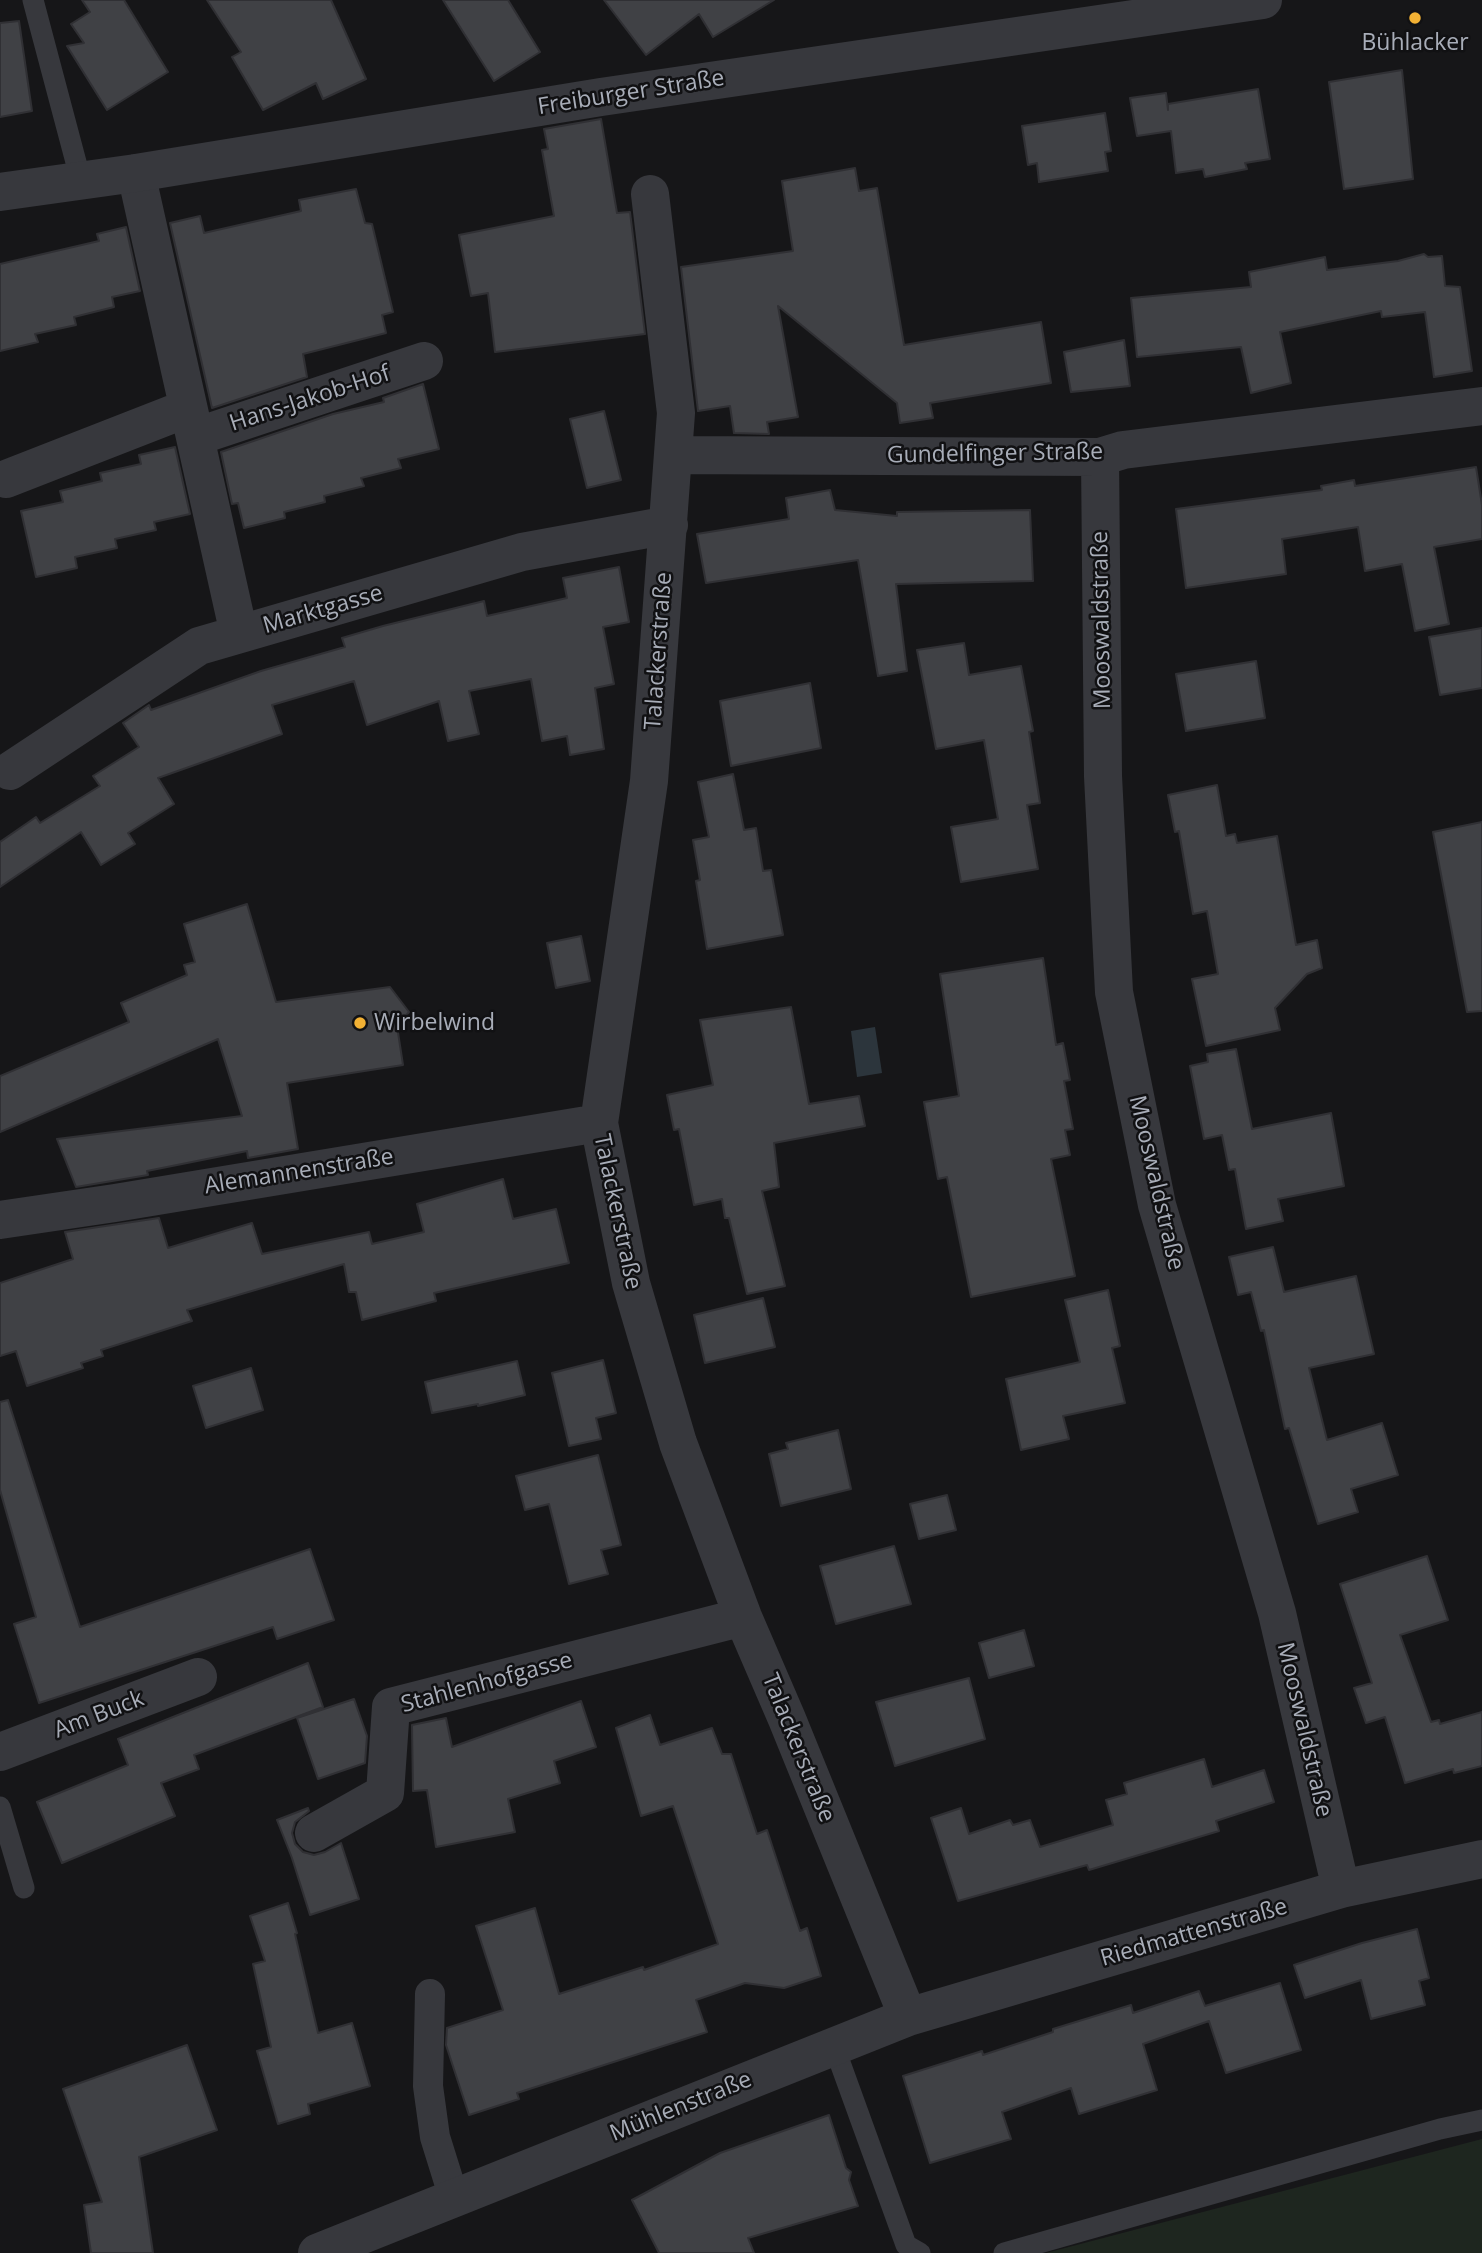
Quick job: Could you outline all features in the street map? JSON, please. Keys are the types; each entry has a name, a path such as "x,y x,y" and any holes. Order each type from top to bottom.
{"street":[{"name":"Freiburger Straße","path":"0,192 136,173 601,97 1263,0"},
{"path":"136,173 239,634"},
{"name":"Talackerstraße","path":"650,194 676,412 649,781 599,1123 631,1283 678,1443 743,1617 908,2017"},
{"name":"Hans-Jakob-Hof","path":"6,479 191,423 424,361"},
{"name":"Gundelfinger Straße","path":"673,455 1100,457 1124,450 1482,406"},
{"name":"Mooswaldstraße","path":"1100,457 1103,776 1114,992 1157,1205 1277,1613 1341,1889"},
{"name":"Marktgasse","path":"10,771 199,646 522,552 669,524"},
{"name":"Alemannenstraße","path":"0,1220 599,1123"},
{"name":"Stahlenhofgasse","path":"314,1833 386,1793 391,1707 743,1617"},
{"name":"Am Buck","path":"0,1752 198,1677"},
{"name":"Riedmattenstraße","path":"908,2017 1341,1889 1482,1859"},
{"path":"430,1994 428,2086 435,2137 454,2198"},
{"name":"Mühlenstraße","path":"317,2253 908,2017"}],"lane":[{"path":"33,0 81,181"},
{"path":"0,1807 23,1888"},
{"path":"834,2046 906,2245 920,2253"},
{"path":"1004,2253 1440,2129 1482,2120"}],"shaded area":[{"path":"875,1027 882,1073 857,1077 851,1031"},
{"path":"1482,2139 1482,2253 1046,2253"}],"building":[{"path":"82,0 124,0 168,72 107,110 67,46 84,43 71,24 90,12"},
{"path":"207,0 331,0 366,79 323,99 316,83 263,110 232,57 241,52"},
{"path":"443,0 508,0 540,52 494,81"},
{"path":"604,0 774,0 713,37 699,14 646,55"},
{"path":"19,21 32,111 0,117 0,23"},
{"path":"1402,70 1413,179 1344,189 1329,82"},
{"path":"1258,89 1270,159 1245,163 1247,169 1205,177 1203,169 1176,173 1171,131 1137,136 1130,98 1166,93 1168,110 1168,104"},
{"path":"1105,113 1111,151 1105,152 1108,171 1039,182 1037,163 1028,165 1022,126"},
{"path":"601,119 617,213 630,212 645,334 495,352 488,293 471,296 459,235 554,216 542,150 548,149 544,129"},
{"path":"855,168 859,191 877,188 904,345 1041,322 1051,383 930,403 933,418 900,423 897,403 778,306 798,417 767,422 769,434 734,433 730,406 698,411 681,267 793,251 782,181"},
{"path":"356,189 365,223 372,224 393,312 382,315 386,333 303,354 307,377 212,408 170,223 200,216 204,233 301,211 299,200"},
{"path":"126,227 140,291 112,297 114,307 74,317 76,325 35,334 38,342 0,351 0,264 99,241 97,234"},
{"path":"1424,254 1428,257 1442,256 1445,286 1460,287 1472,371 1434,377 1425,312 1382,317 1381,311 1280,332 1291,383 1251,393 1241,347 1137,357 1131,298 1251,287 1249,272 1325,257 1327,270 1398,261"},
{"path":"1124,340 1130,386 1071,392 1064,352"},
{"path":"423,384 439,449 398,459 401,468 361,478 364,486 324,496 325,502 284,512 285,518 244,528 238,503 232,504 221,452 333,414 384,402 383,398"},
{"path":"604,411 621,480 587,488 570,419"},
{"path":"175,447 190,514 154,522 156,530 115,539 117,548 75,557 77,568 36,577 21,511 63,502 60,491 102,481 100,473 141,464 139,455"},
{"path":"1476,467 1482,505 1482,539 1434,547 1449,624 1415,631 1402,564 1365,571 1358,527 1282,539 1286,574 1186,588 1176,509 1322,490 1321,486 1354,480 1355,486"},
{"path":"830,490 835,510 897,516 897,512 1030,510 1033,581 896,584 907,671 878,676 858,560 706,583 697,534 789,519 786,498"},
{"path":"619,567 629,622 603,627 614,684 595,688 604,749 570,755 567,736 542,741 531,679 469,691 479,734 448,741 439,701 367,725 354,681 272,705 282,734 158,778 174,804 128,833 135,844 101,865 81,832 0,887 0,842 36,817 40,823 100,786 93,776 139,747 123,723 149,705 151,710 261,671 345,647 342,638 383,626 484,601 487,616 567,598 563,578"},
{"path":"1482,628 1482,688 1440,695 1429,637"},
{"path":"964,643 969,675 1021,666 1033,731 1029,732 1040,803 1027,805 1038,869 961,882 951,827 998,819 984,740 936,749 917,650"},
{"path":"1256,661 1265,718 1186,731 1176,674"},
{"path":"810,683 821,748 731,766 720,701"},
{"path":"733,774 744,830 756,828 763,871 771,870 783,935 707,949 696,881 700,880 693,840 709,837 698,782"},
{"path":"1217,785 1226,836 1235,834 1237,843 1277,836 1296,945 1317,940 1322,968 1307,974 1275,1008 1280,1030 1206,1046 1192,979 1218,974 1207,911 1193,914 1179,831 1175,832 1168,795"},
{"path":"1482,822 1482,1011 1467,1012 1433,832"},
{"path":"247,904 276,1002 390,987 409,1012 397,1026 403,1065 287,1083 298,1149 248,1158 247,1151 147,1171 148,1175 76,1187 57,1139 242,1116 218,1039 0,1132 0,1076 129,1022 121,1003 187,975 184,965 195,962 184,924"},
{"path":"581,936 590,981 556,988 547,943"},
{"path":"1043,958 1056,1045 1063,1043 1070,1080 1064,1081 1073,1129 1065,1130 1070,1155 1051,1159 1075,1276 971,1297 947,1177 938,1179 924,1102 959,1096 940,974"},
{"path":"791,1007 809,1104 859,1096 865,1126 774,1143 779,1187 762,1191 785,1286 747,1294 722,1199 694,1205 679,1129 674,1130 667,1095 713,1085 700,1020"},
{"path":"1236,1049 1252,1129 1331,1113 1344,1186 1278,1199 1283,1221 1246,1229 1235,1169 1229,1170 1222,1135 1204,1139 1190,1066 1208,1062 1207,1054"},
{"path":"503,1179 513,1219 556,1209 569,1263 434,1293 436,1301 362,1320 356,1292 349,1292 344,1264 187,1310 192,1321 101,1350 103,1356 81,1363 83,1368 27,1386 16,1351 0,1356 0,1283 73,1259 65,1232 159,1218 168,1248 252,1223 262,1254 369,1232 372,1244 424,1232 417,1204"},
{"path":"1273,1247 1284,1292 1356,1276 1374,1354 1309,1368 1327,1440 1382,1423 1398,1475 1351,1489 1358,1512 1318,1524 1289,1428 1285,1429 1264,1330 1261,1331 1251,1292 1238,1295 1229,1257"},
{"path":"1108,1290 1120,1346 1112,1348 1125,1403 1063,1416 1069,1439 1021,1450 1006,1379 1080,1362 1065,1300"},
{"path":"763,1298 775,1347 705,1363 694,1315"},
{"path":"603,1360 616,1413 596,1418 601,1439 569,1446 552,1373"},
{"path":"517,1361 525,1395 432,1413 425,1382"},
{"path":"251,1368 263,1410 206,1428 193,1386"},
{"path":"8,1400 80,1627 310,1549 334,1620 277,1639 273,1627 39,1703 14,1624 36,1617 0,1490 0,1402"},
{"path":"838,1430 851,1489 781,1506 769,1454 788,1449 786,1443"},
{"path":"598,1455 621,1545 601,1550 608,1574 569,1584 549,1504 525,1510 516,1476"},
{"path":"947,1495 956,1530 919,1539 910,1504"},
{"path":"894,1546 911,1604 836,1624 820,1566"},
{"path":"1427,1556 1448,1620 1400,1635 1431,1722 1439,1720 1440,1724 1482,1712 1482,1766 1454,1773 1453,1769 1405,1783 1385,1717 1366,1723 1354,1688 1372,1683 1340,1584"},
{"path":"1024,1630 1034,1666 989,1678 979,1643"},
{"path":"308,1663 323,1707 194,1755 199,1769 161,1783 175,1816 62,1863 37,1802 128,1765 118,1739"},
{"path":"969,1678 985,1739 895,1766 876,1702"},
{"path":"354,1699 367,1736 365,1763 318,1779 297,1718"},
{"path":"581,1701 596,1747 554,1761 560,1783 508,1799 515,1832 436,1847 427,1790 413,1791 412,1725 446,1718 452,1747"},
{"path":"650,1715 660,1745 712,1728 722,1754 731,1754 757,1834 767,1830 800,1931 807,1928 821,1976 784,1988 745,1983 696,2000 707,2032 517,2093 519,2099 469,2115 446,2045 447,2028 503,2010 476,1926 535,1908 559,1994 643,1967 644,1970 718,1944 673,1806 641,1816 616,1728"},
{"path":"1204,1759 1212,1787 1264,1770 1274,1802 1216,1821 1219,1831 1089,1870 1087,1865 958,1901 931,1818 961,1808 969,1834 1010,1820 1013,1825 1030,1820 1040,1847 1113,1825 1106,1800 1127,1794 1124,1783"},
{"path":"308,1808 309,1811 295,1822 292,1833 295,1844 303,1852 314,1855 341,1843 359,1899 310,1915 277,1820"},
{"path":"288,1903 318,2033 352,2023 370,2086 308,2104 310,2114 278,2124 257,2051 271,2047 253,1964 265,1961 250,1916"},
{"path":"1417,1929 1429,1978 1419,1981 1425,2005 1371,2019 1361,1980 1305,1998 1294,1965"},
{"path":"1280,1983 1301,2050 1226,2073 1209,2021 1143,2044 1157,2090 1079,2114 1071,2088 1002,2112 1011,2139 930,2163 903,2076 982,2051 983,2055 1053,2032 1053,2029 1131,2005 1133,2013 1199,1991 1205,2006"},
{"path":"187,2045 217,2130 139,2157 153,2253 91,2253 84,2205 102,2202 63,2089"},
{"path":"829,2115 846,2168 851,2172 849,2180 858,2206 748,2238 754,2253 659,2253 632,2200 720,2153"}],"place":[{"name":"Bühlacker","path":"1415,18"},
{"name":"Wirbelwind","path":"360,1023"}]}
